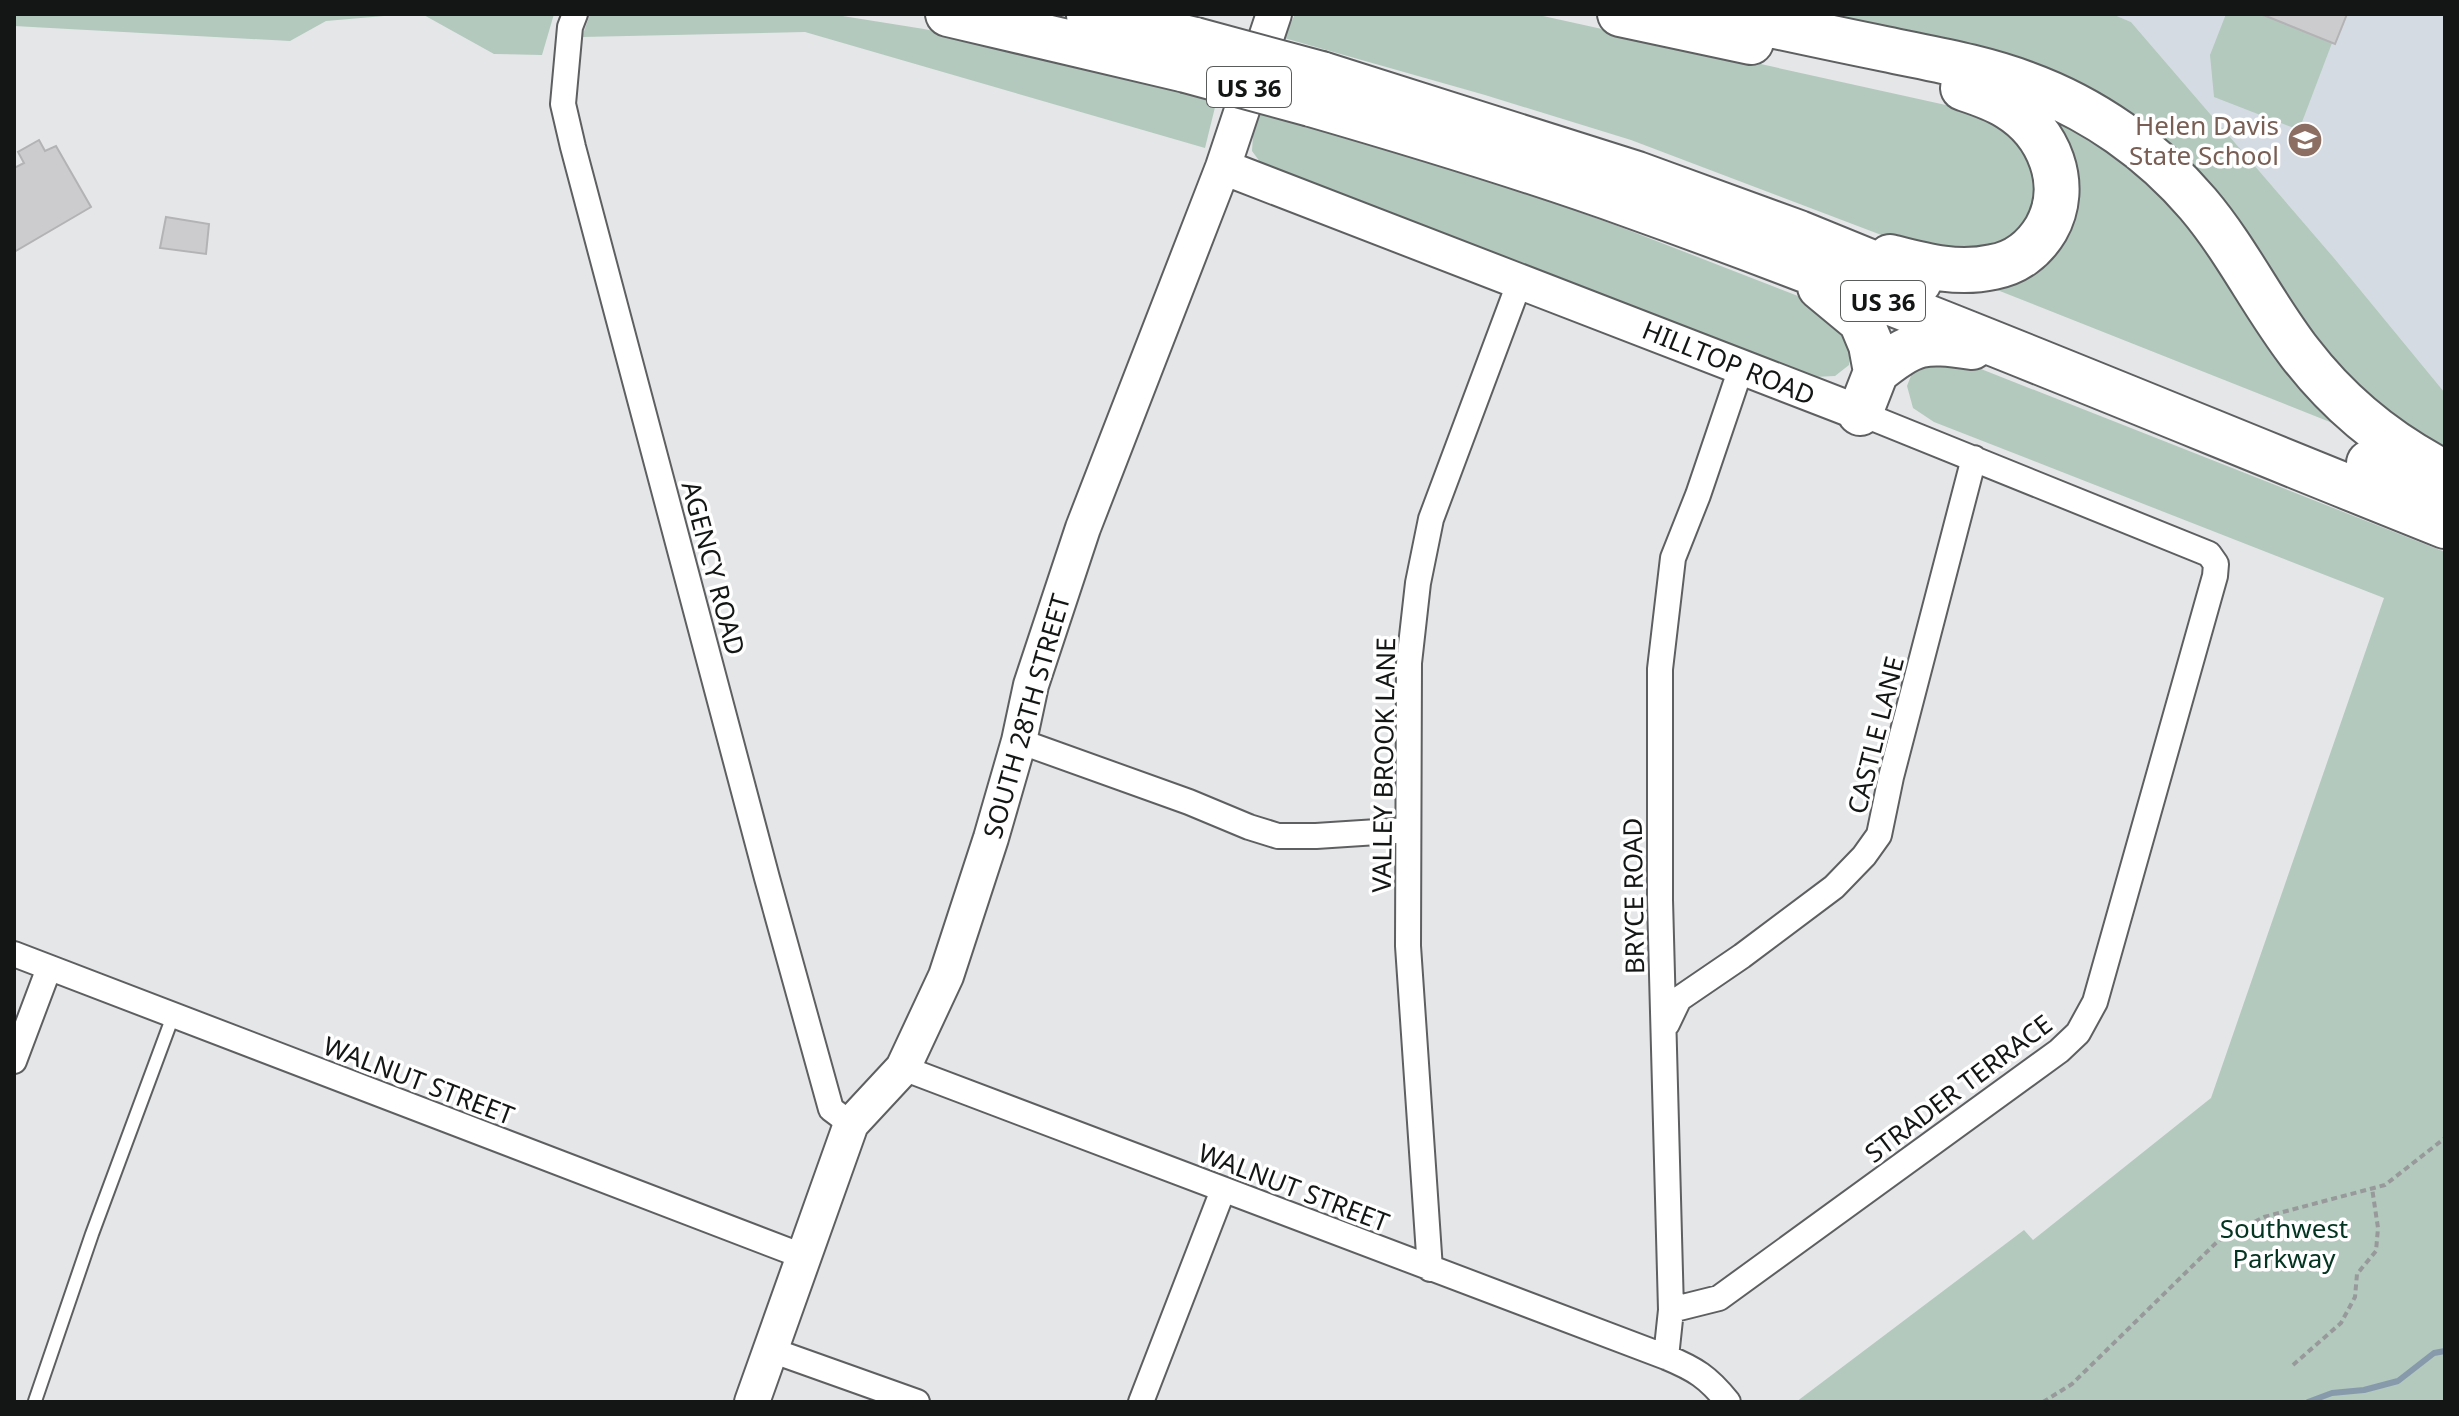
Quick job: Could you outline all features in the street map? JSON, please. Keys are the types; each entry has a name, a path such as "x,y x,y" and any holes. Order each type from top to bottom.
{"highway":[{"name":"US 36","path":"948,14 1191,55 1316,89 1476,153 1627,204 1792,248 2445,493"},
{"name":"US 36","path":"1085,14 1191,55"},
{"path":"1620,14 1939,82 1984,95 2009,107 2028,124 2047,148 2056,171 2057,193 2053,214 2044,231 2022,256 1995,267 1956,271 1792,248"},
{"path":"1720,14 1940,61 2024,83 2069,102 2108,125 2172,175 2198,204 2300,353 2335,393 2376,430 2413,456 2445,473"},
{"name":"US 36","path":"1792,248 2016,354 2445,526"},
{"path":"1792,248 1839,302 1861,321 1871,345 1876,372"},
{"path":"1860,413 1876,372 1916,344 1944,343 2016,354"}],"street":[{"name":"SOUTH 28TH STREET","path":"752,1402 851,1124 903,1068 946,976 1019,741 1031,685 1083,528 1223,167 1274,14"},
{"name":"AGENCY ROAD","path":"573,21 563,104 573,147 831,1109 851,1124"},
{"name":"HILLTOP ROAD","path":"1223,167 1860,413 2209,554 2216,564 2215,576"},
{"name":"VALLEY BROOK LANE","path":"1430,1269 1408,946 1409,663 1418,583 1431,519 1520,281"},
{"name":"BRYCE ROAD","path":"1666,1357 1671,1310 1660,900 1660,669 1673,558 1741,368"},
{"name":"CASTLE LANE","path":"1665,1028 1679,999 1834,887 1879,835 1891,777 1974,458"},
{"name":"STRADER TERRACE","path":"1671,1310 1719,1298 2059,1051 2078,1033 2095,1002 2215,576"},
{"path":"1019,741 1278,836 1408,830"},
{"name":"WALNUT STREET","path":"14,954 805,1257"},
{"path":"14,1061 49,968"},
{"name":"WALNUT STREET","path":"903,1068 1666,1357"},
{"path":"1141,1402 1223,1190"},
{"path":"771,1350 917,1402"},
{"path":"1666,1357 1698,1370 1728,1402"}],"lane":[{"path":"35,1401 92,1234 173,1016"}],"path":[{"path":"2043,1402 2072,1384 2219,1240 2264,1217 2385,1185 2445,1138"},
{"path":"2293,1365 2341,1323 2355,1297 2357,1274 2376,1251 2378,1228 2372,1188"}],"shaded area":[{"name":"Helen Davis State School","path":"2112,14 2445,14 2445,393 2334,258 2131,22"}],"green space":[{"path":"14,14 407,14 326,21 290,41 14,26"},
{"path":"422,14 554,14 542,55 494,54"},
{"path":"590,14 830,14 924,29 1140,76 1217,99 1205,148 805,32 582,37"},
{"path":"1295,14 1534,14 1973,111 2012,132 2034,159 2039,191 2028,222 2012,241 1991,251 1913,247 1631,140 1284,38"},
{"path":"1787,14 2112,14 2131,22 2334,258 2445,393 2445,457 2430,449 2323,354 2166,146"},
{"path":"2226,14 2261,14 2332,43 2299,130 2214,97 2210,55"},
{"path":"2022,98 2071,124 2185,206 2347,421 2335,424 1982,284 2062,227"},
{"path":"1261,111 1425,156 1816,303 1844,328 1849,344 1849,365 1835,376 1814,377 1263,166 1252,151 1253,135"},
{"name":"Southwest Parkway","path":"1938,362 1976,367 2445,552 2445,1402 1796,1402 2024,1230 2033,1240 2211,1098 2384,598 1934,422 1913,408 1907,386 1914,368"}],"building":[{"path":"2261,14 2347,14 2335,44"},
{"path":"39,140 45,151 56,146 91,207 14,252 14,168 24,163 18,152"},
{"path":"166,217 209,224 206,254 160,248"}],"waterway":[{"path":"2308,1402 2332,1393 2364,1390 2398,1381 2434,1353 2445,1351"}],"place":[{"name":"Helen Davis State School","path":"2305,140"}]}
